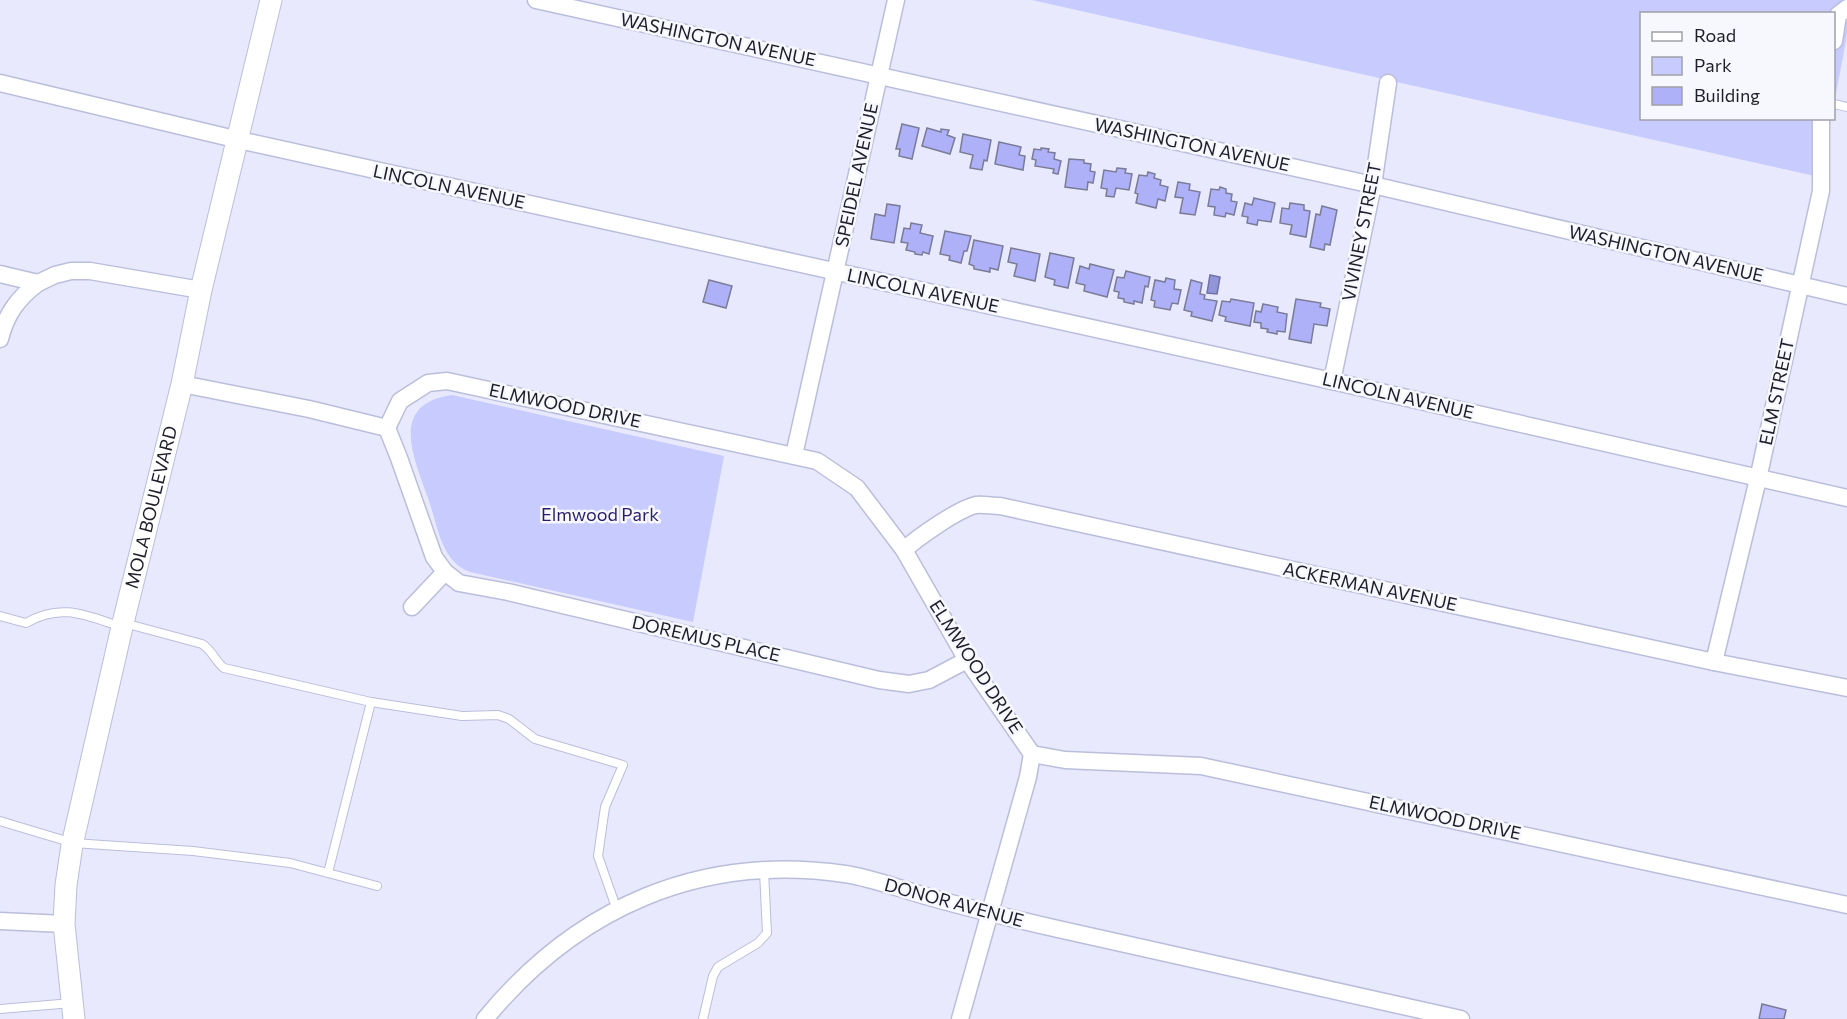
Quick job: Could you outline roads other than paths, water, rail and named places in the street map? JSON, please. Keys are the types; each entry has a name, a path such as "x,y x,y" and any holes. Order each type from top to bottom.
{"street":[{"name":"MOLA BOULEVARD","path":"73,1011 64,924 66,885 73,843 123,625 183,384 201,290 271,0"},
{"name":"WASHINGTON AVENUE","path":"536,0 1373,185 1847,296"},
{"name":"SPEIDEL AVENUE","path":"794,455 896,0"},
{"path":"1835,31 1838,15 1847,8"},
{"name":"LINCOLN AVENUE","path":"0,83 238,140 1332,381 1847,498"},
{"name":"VIVINEY STREET","path":"1332,381 1373,185 1389,83"},
{"name":"ELM STREET","path":"1714,662 1758,478 1821,191 1821,120"},
{"path":"0,339 3,325 11,309 24,294 38,283 71,271 90,271 201,290"},
{"path":"0,274 38,283"},
{"name":"ELMWOOD DRIVE","path":"387,428 400,401 428,383 447,381 817,461 857,488 904,550 967,660 1032,754 1065,760 1201,766 1847,905"},
{"path":"183,384 387,428 434,557 445,572 412,607"},
{"name":"ACKERMAN AVENUE","path":"904,550 919,537 957,513 976,505 999,506 1714,662 1847,688"},
{"name":"DOREMUS PLACE","path":"445,572 459,583 519,595 879,680 909,684 929,680 967,660"},
{"path":"960,1019 1028,777 1032,754"},
{"name":"DONOR AVENUE","path":"485,1019 530,969 561,944 594,922 660,891 698,879 764,870 809,870 849,874 988,914 1461,1019"},
{"path":"0,921 64,924"}],"lane":[{"path":"0,615 27,623 35,618 68,611 202,644 207,647 216,662 224,668 371,702 462,716 498,716 508,719 535,738 623,765 605,807 598,856 617,910"},
{"path":"328,873 371,702"},
{"path":"0,821 73,843 193,851 290,863 377,886"},
{"path":"703,1019 713,976 718,967 758,943 767,933 764,870"},
{"path":"0,1009 73,1011"}],"park label":[{"name":"Elmwood Park","path":"600,515"}]}
